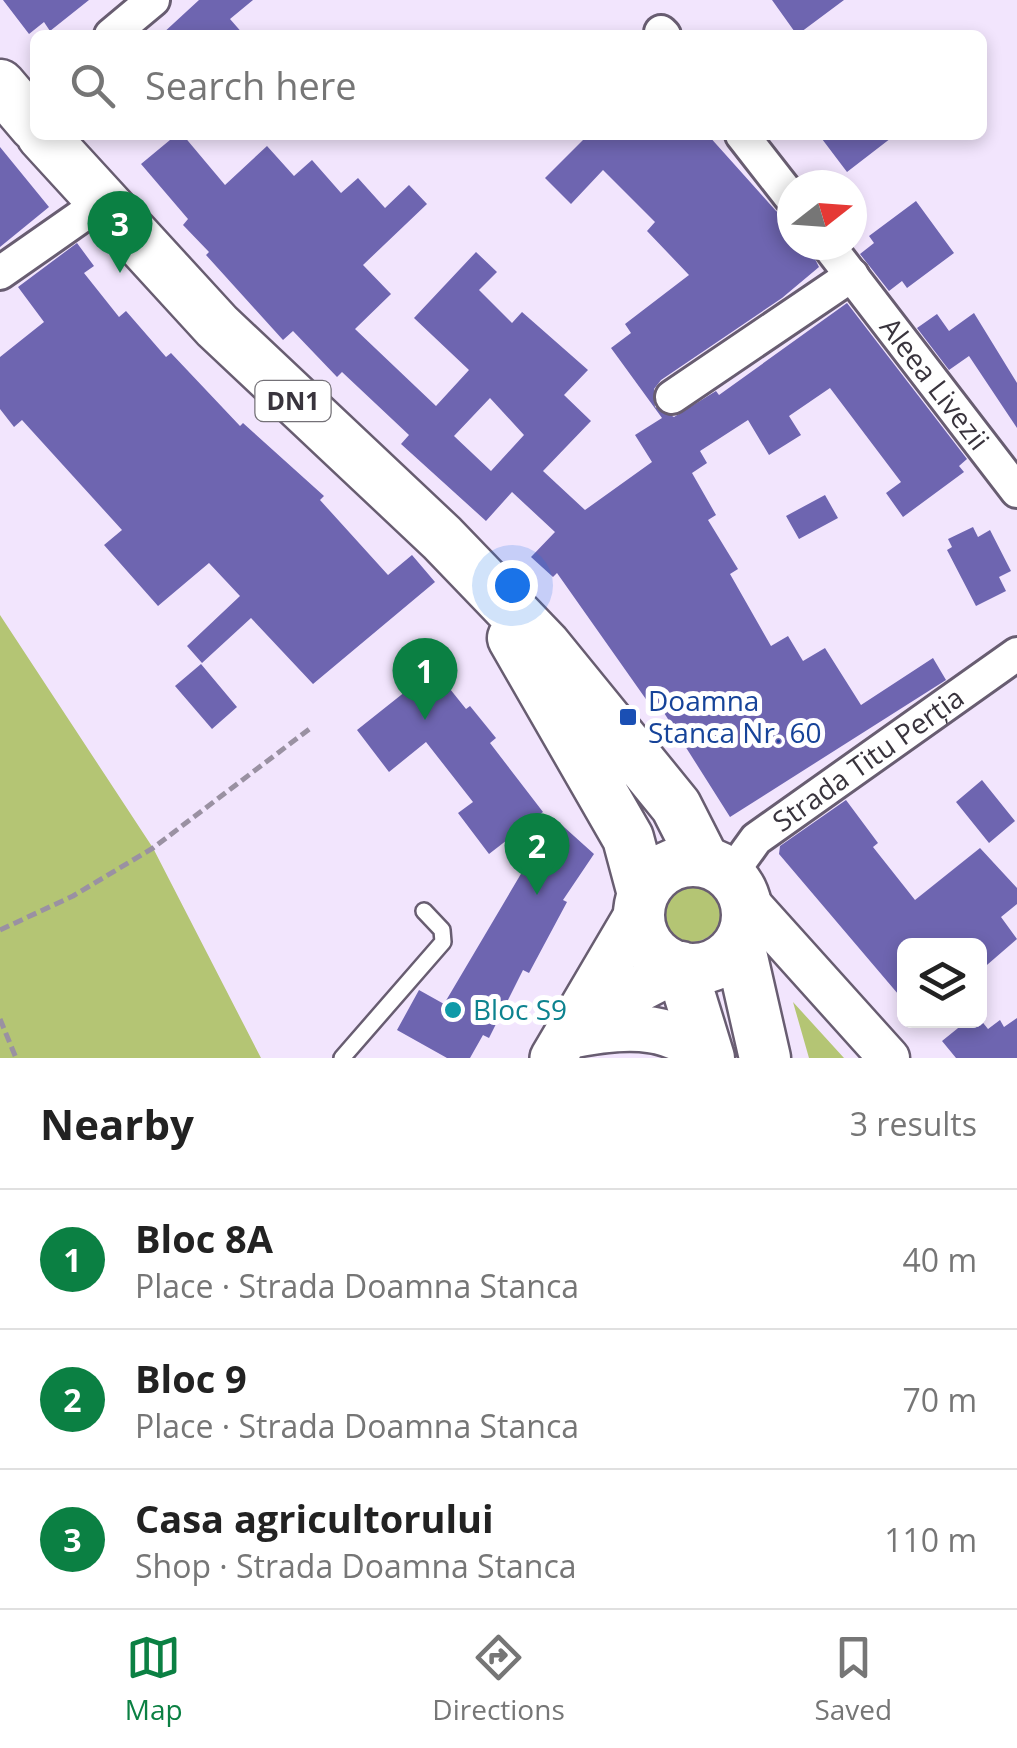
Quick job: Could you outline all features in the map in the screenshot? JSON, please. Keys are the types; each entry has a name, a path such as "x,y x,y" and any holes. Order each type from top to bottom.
{"main road":[{"name":"DN1","path":"50,140 100,203 230,339 442,538 618,730 688,822 729,895 765,1058"},
{"name":"DN1","path":"491,593 551,710 628,838 650,947 680,968 708,1058"},
{"path":"668,867 729,895 714,965 680,968 623,997 560,1047 641,903 668,867"},
{"path":"560,1047 616,1027 644,1028 684,1040 708,1058"}],"street":[{"path":"117,30 153,0"},
{"path":"746,140 777,180"},
{"path":"0,273 100,203"},
{"name":"Aleea Livezii","path":"840,260 1017,491"},
{"path":"672,397 852,276"},
{"name":"Strada Titu Perția","path":"729,895 756,838 1017,654"},
{"path":"729,895 889,1058"}],"lane":[{"path":"346,1057 444,942 442,930 424,912"}],"path":[{"path":"0,930 73,896 153,848 312,726"},
{"path":"0,1020 16,1058"}],"green space":[{"path":"0,615 153,848 261,1058 0,1058"},
{"path":"691,880 713,889 722,911 713,933 691,942 669,933 660,911 669,889"},
{"path":"793,1002 844,1058 809,1058"}],"building":[{"path":"3,0 89,0 51,30 44,22 29,34"},
{"path":"199,0 253,0 230,19 240,30 166,30"},
{"path":"772,0 844,0 804,30 793,30"},
{"path":"170,140 187,140 225,185 267,146 294,176 312,160 341,193 358,178 385,208 409,185 427,204 363,265 391,294 355,329 436,406 469,370 414,318 476,252 497,272 479,290 512,323 522,312 588,370 564,395 591,421 543,471 585,510 652,462 635,435 662,418 611,348 631,333 625,324 689,275 647,231 655,222 603,170 571,204 545,178 583,140 712,140 777,212 777,260 816,260 819,267 782,298 661,380 654,389 655,407 674,417 716,391 719,395 847,303 967,459 959,466 964,472 903,517 886,493 901,482 830,388 789,416 801,435 769,455 748,420 700,451 707,463 692,473 716,515 708,520 738,569 730,574 771,646 788,636 803,661 825,648 861,705 933,658 946,680 730,817 661,708 655,712 557,573 553,577 531,557 555,532 512,492 486,521 401,444 409,435 342,372 337,377 293,331 283,340 183,225 188,219 141,164","holes":["490,398 524,435 491,471 454,436"]},
{"path":"823,140 889,140 845,170"},
{"path":"0,147 49,207 0,247"},
{"path":"916,201 954,253 907,288 902,281 889,291 865,260 867,248 874,243 869,236"},
{"path":"77,243 94,266 84,273 119,317 126,311 166,357 171,353 240,426 243,423 324,496 320,500 388,575 412,555 435,582 313,684 251,618 202,663 187,646 240,596 209,563 158,606 104,545 122,530 22,420 14,427 0,409 0,357 44,322 18,287"},
{"path":"974,313 1017,383 1017,428 969,356 949,370 917,328 937,314 949,331"},
{"path":"825,495 838,518 799,539 786,516"},
{"path":"973,527 978,537 990,530 1011,571 999,577 1006,591 976,606 947,550 952,547 948,539"},
{"path":"201,664 237,707 212,729 175,686"},
{"path":"430,672 441,688 446,684 466,709 470,706 496,738 490,743 543,812 489,854 458,813 473,802 426,742 389,772 357,730"},
{"path":"982,780 1015,821 989,843 956,802"},
{"path":"846,800 878,843 873,847 915,900 980,848 1017,888 1017,904 1001,917 1017,939 987,965 987,938 897,938 897,993 779,854 780,846"},
{"path":"554,818 594,854 563,900 567,902 529,973 523,970 489,1038 483,1035 470,1058 447,1058 397,1030 419,990 444,1004"},
{"path":"1017,1018 1017,1058 956,1058 942,1041 958,1028 988,1029 1000,1020 1004,1027"}],"place":[{"name":"Casa agricultorului","path":"120,273"},
{"name":"Doamna Stanca Nr. 60","path":"628,717"},
{"name":"Bloc 8A","path":"425,720"},
{"name":"Bloc 9","path":"537,895"},
{"name":"Bloc S9","path":"453,1010"}]}
